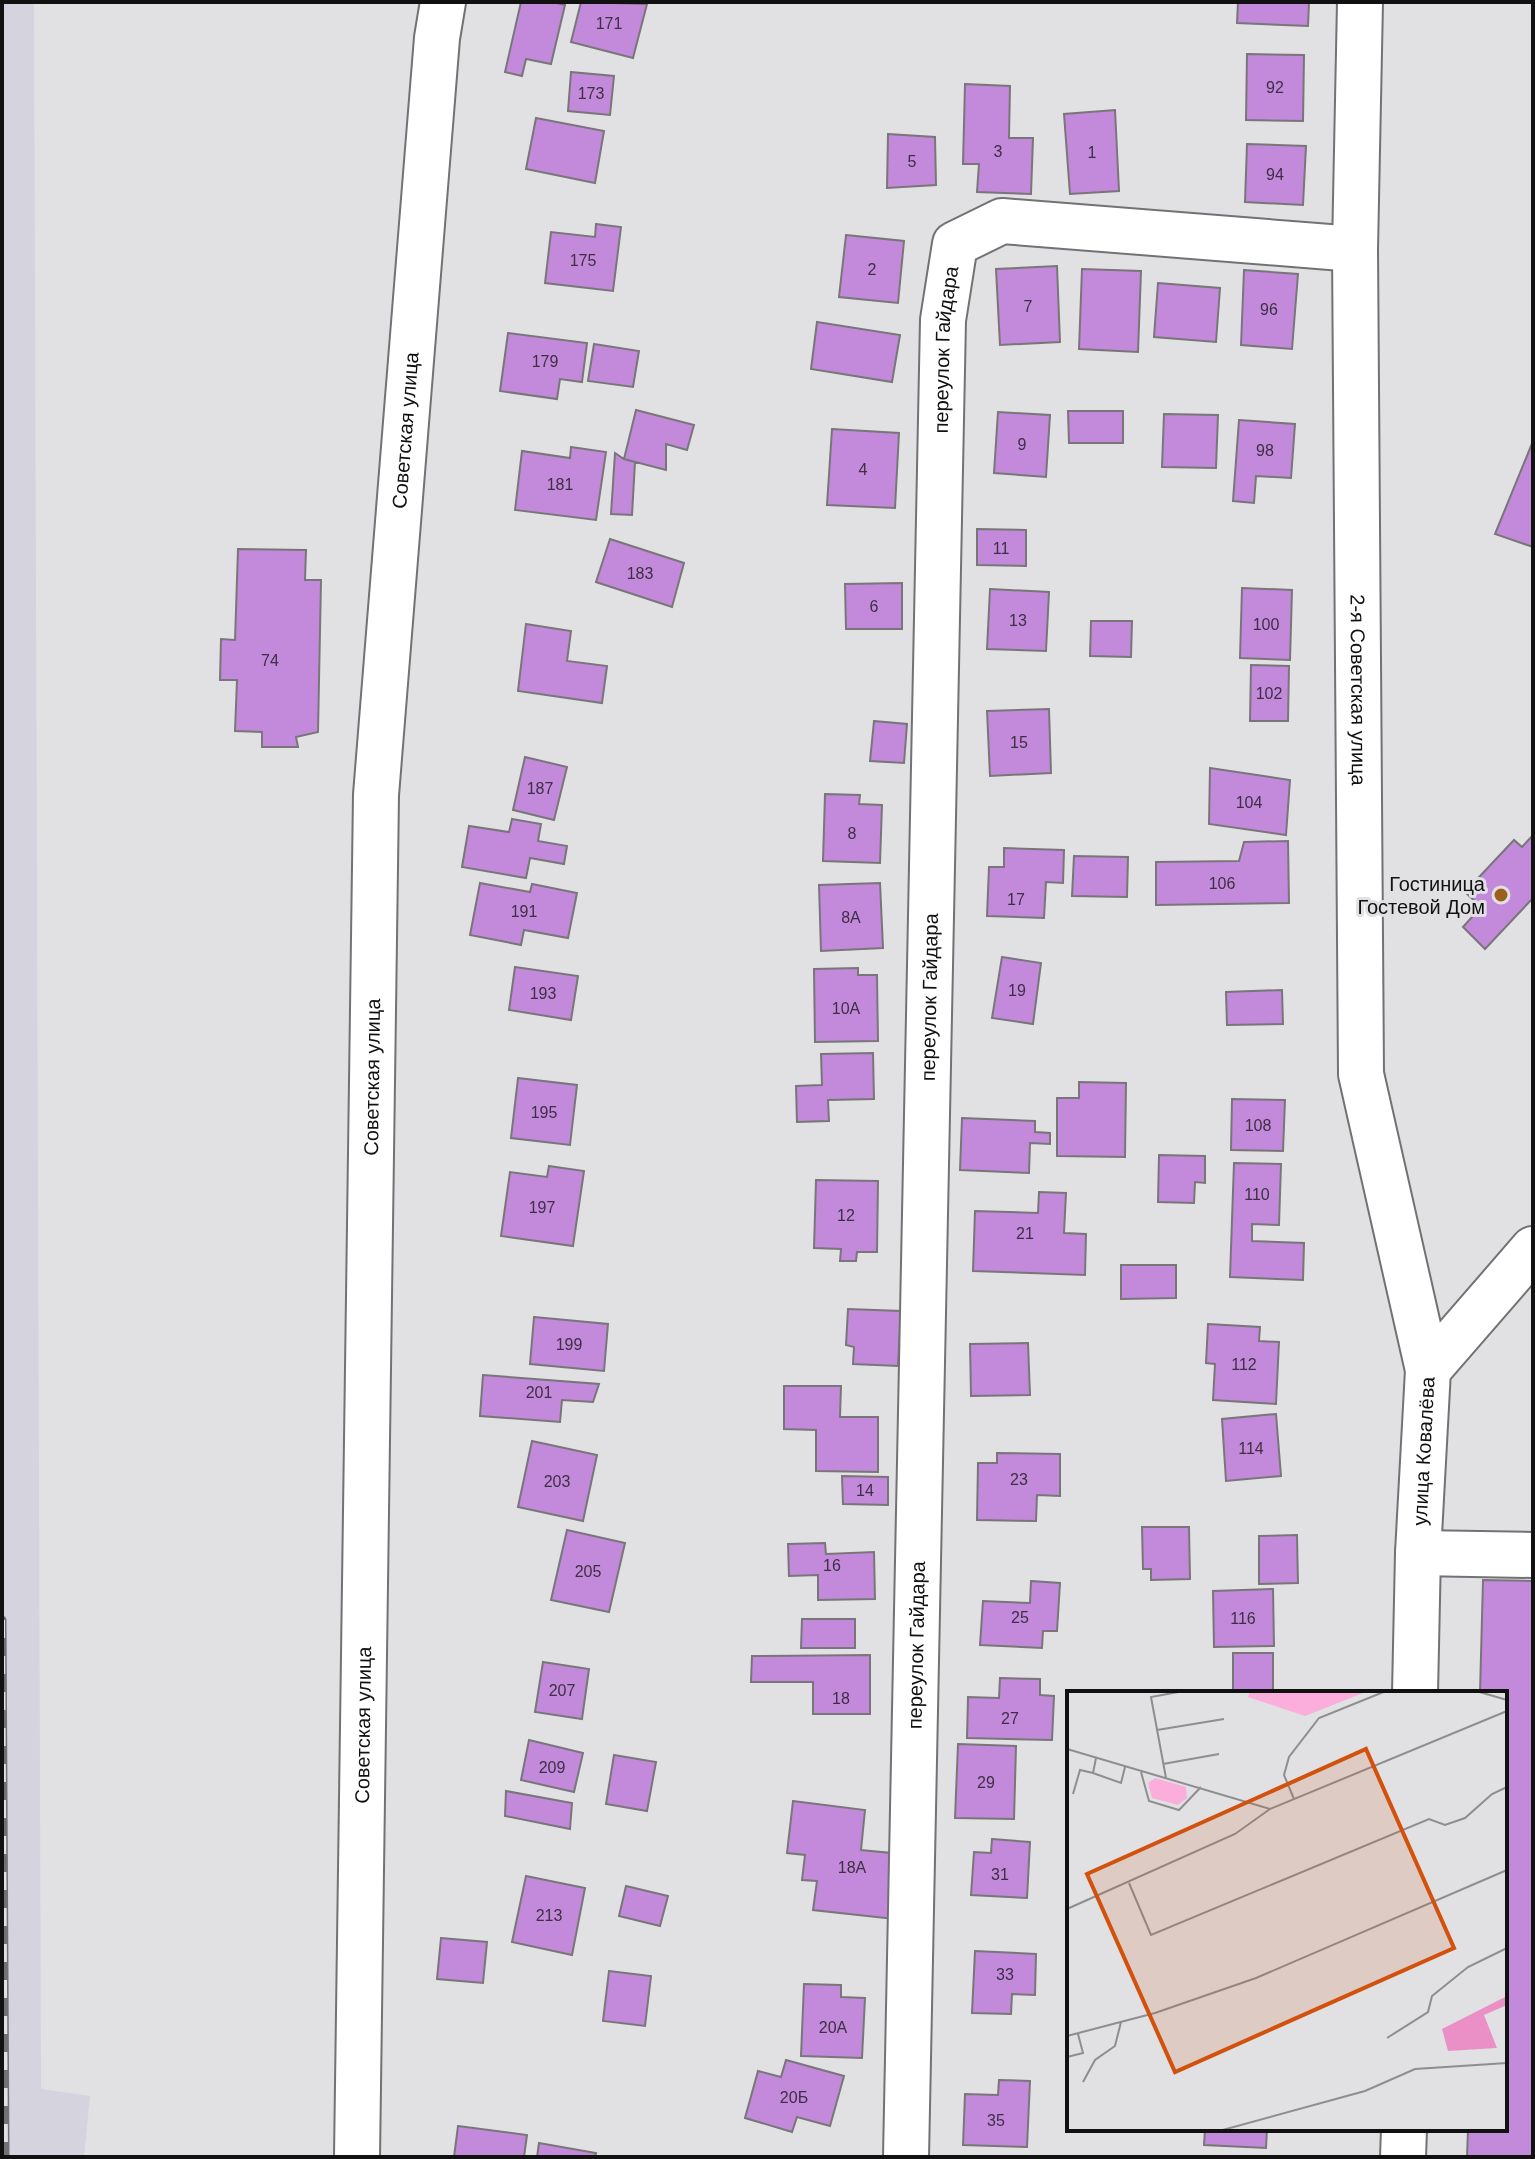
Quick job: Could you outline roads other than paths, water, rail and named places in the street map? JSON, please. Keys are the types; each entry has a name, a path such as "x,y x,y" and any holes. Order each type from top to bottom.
{"street":[{"name":"Советская улица","path":"357,2157 376,795 436,54 443,2"},
{"name":"2-я Советская улица","path":"1360,2 1355,249 1361,1074 1428,1370"},
{"name":"переулок Гайдара","path":"906,2157 943,320 955,244 1002,221 1355,249"},
{"name":"улица Ковалёва","path":"1415,1691 1418,1553 1428,1370 1533,1249"},
{"path":"1418,1553 1533,1555"},
{"path":"1403,2157 1404,2131"}],"railway":[{"path":"2,1620 5,2157"}],"place":[{"name":"Гостиница Гостевой Дом","path":"1501,895"}]}
